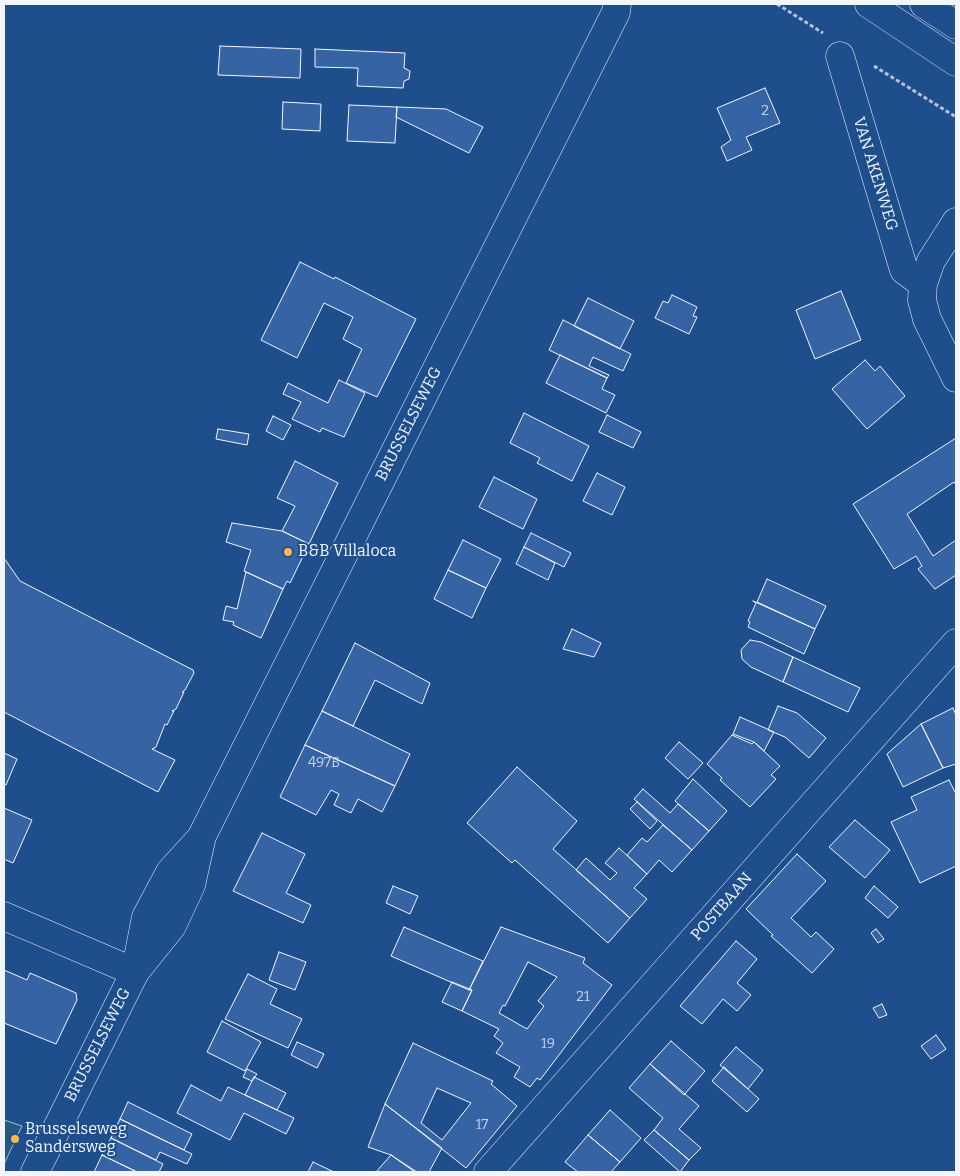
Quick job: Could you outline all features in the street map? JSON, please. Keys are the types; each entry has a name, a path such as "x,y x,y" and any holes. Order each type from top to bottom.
{"street":[{"path":"869,4 956,62"},
{"path":"924,4 956,26"},
{"name":"BRUSSELSEWEG","path":"35,1172 135,972 172,926 191,885 202,836 619,7"},
{"name":"VAN AKENWEG","path":"840,56 904,270 923,284"},
{"path":"956,222 931,261 923,284 922,300 927,319 956,378"},
{"name":"POSTBAAN","path":"488,1172 956,643"},
{"path":"4,916 135,972"}],"shaded area":[{"path":"4,1120 22,1126 4,1164"}],"building":[{"path":"220,46 301,49 300,78 218,75"},
{"path":"315,49 405,53 404,68 410,71 409,79 404,81 403,88 357,86 358,68 315,67"},
{"path":"765,88 780,123 746,137 752,150 727,161 721,147 731,140 717,108"},
{"path":"283,102 321,104 320,131 282,129"},
{"path":"349,105 397,107 395,143 347,141"},
{"path":"397,107 446,109 483,127 469,153 396,117"},
{"path":"300,262 334,279 335,277 416,319 377,397 346,383 362,349 343,339 353,317 324,303 297,358 261,340"},
{"path":"841,291 861,340 815,359 796,310"},
{"path":"672,295 697,307 693,316 697,317 689,334 655,318 663,301 668,303"},
{"path":"588,298 634,321 620,349 574,326"},
{"path":"563,320 631,354 623,371 593,357 589,366 609,375 607,378 549,350"},
{"path":"560,355 607,378 602,389 615,395 606,413 546,383"},
{"path":"865,360 875,371 880,366 905,396 867,429 832,389"},
{"path":"339,380 365,393 344,437 322,428 320,432 292,419 301,402 283,394 288,383 328,403"},
{"path":"524,413 589,446 572,481 537,463 540,458 510,443"},
{"path":"607,415 641,432 633,448 599,432"},
{"path":"273,416 291,425 283,440 266,431"},
{"path":"218,429 249,434 247,445 216,439"},
{"path":"956,438 956,485 954,482 907,514 933,556 956,540 956,575 935,589 918,569 922,566 916,556 894,569 853,504"},
{"path":"295,461 338,483 309,544 282,531 295,506 277,498"},
{"path":"597,473 625,487 612,515 583,501"},
{"path":"494,477 537,499 523,529 479,507"},
{"path":"232,523 282,531 309,544 290,583 287,581 283,589 244,571 251,550 226,542"},
{"path":"531,533 571,553 564,567 524,547"},
{"path":"463,540 501,559 486,588 448,570"},
{"path":"524,547 555,563 548,580 516,564"},
{"path":"4,558 20,581 193,670 194,673 182,692 184,692 176,709 172,711 174,711 167,725 165,724 156,747 152,749 175,760 158,792 4,712"},
{"path":"448,570 486,588 472,618 434,599"},
{"path":"246,572 283,589 261,638 233,625 234,622 223,620 226,606 237,609"},
{"path":"767,579 826,606 815,629 757,602"},
{"path":"753,601 815,629 804,654 748,627 750,622 748,621 756,603"},
{"path":"572,629 601,643 594,657 563,649"},
{"path":"750,640 761,642 793,657 783,682 751,667 742,659 741,650"},
{"path":"355,643 430,683 422,704 375,680 353,726 322,711"},
{"path":"793,657 860,688 848,712 783,682"},
{"path":"778,706 797,713 826,738 809,758 785,737 768,730"},
{"path":"953,708 956,715 956,764 943,768 921,724"},
{"path":"322,711 410,754 395,786 305,745"},
{"path":"740,717 774,732 764,751 754,742 733,734"},
{"path":"921,724 943,768 903,787 887,754"},
{"path":"732,735 752,744 754,742 780,766 771,775 776,779 750,807 720,780 722,778 707,764"},
{"path":"679,742 703,763 688,779 665,758"},
{"path":"305,745 395,786 382,812 358,799 351,813 334,805 339,794 331,790 316,815 280,797"},
{"path":"4,753 17,759 6,785 4,784"},
{"path":"517,767 577,821 553,849 630,918 608,943 515,860 512,863 467,823"},
{"path":"693,779 727,811 709,831 675,801"},
{"path":"949,780 956,794 956,866 920,883 891,822 917,810 911,797"},
{"path":"643,789 670,813 678,804 709,831 692,850 634,799"},
{"path":"637,802 657,821 650,829 630,809"},
{"path":"4,808 32,820 13,863 4,859"},
{"path":"855,820 890,850 865,878 829,847"},
{"path":"663,825 692,850 672,872 659,860 647,874 627,855 642,838 647,842"},
{"path":"262,833 305,854 286,893 311,905 303,923 233,891"},
{"path":"619,848 647,874 634,888 647,899 630,918 576,870 586,858 610,880 617,873 605,863"},
{"path":"797,854 826,881 791,918 811,937 816,932 834,949 812,973 771,936 773,935 746,909"},
{"path":"393,886 418,896 410,914 386,903"},
{"path":"874,886 898,907 888,918 865,898"},
{"path":"404,927 483,961 469,990 391,956"},
{"path":"501,927 585,958 583,963 612,985 540,1080 537,1078 530,1087 514,1077 520,1067 496,1053 503,1043 494,1036 499,1029 462,1011 472,990 469,990","holes":["528,962 557,977 538,1001 544,1006 527,1029 499,1013 503,1005 505,1006"]},
{"path":"876,929 884,939 878,943 871,933"},
{"path":"736,941 757,959 737,983 751,995 737,1011 723,999 702,1024 680,1006"},
{"path":"279,952 306,962 295,990 269,980"},
{"path":"4,970 27,980 30,973 76,993 77,1000 56,1044 4,1023"},
{"path":"248,974 277,989 270,1004 302,1019 288,1048 225,1019"},
{"path":"452,982 472,990 462,1011 442,1002"},
{"path":"882,1004 887,1015 879,1018 873,1008"},
{"path":"222,1021 261,1042 245,1071 207,1052"},
{"path":"936,1035 946,1049 931,1059 921,1046"},
{"path":"671,1041 705,1071 684,1095 650,1064"},
{"path":"297,1042 324,1054 317,1068 291,1055"},
{"path":"413,1043 493,1081 491,1084 517,1106 466,1168 385,1104","holes":["437,1088 471,1103 442,1140 421,1123"]},
{"path":"736,1047 763,1070 748,1089 720,1065"},
{"path":"650,1064 699,1106 679,1129 701,1148 689,1160 654,1130 663,1118 629,1088"},
{"path":"724,1067 759,1099 747,1112 712,1081"},
{"path":"247,1069 257,1074 252,1081 243,1077"},
{"path":"254,1077 286,1093 277,1110 245,1095"},
{"path":"191,1085 221,1101 228,1087 294,1118 286,1134 244,1113 230,1140 177,1113"},
{"path":"128,1102 192,1134 184,1150 120,1119"},
{"path":"385,1104 442,1148 429,1172 417,1172 391,1155 368,1147"},
{"path":"610,1110 641,1138 620,1162 588,1135"},
{"path":"120,1119 192,1154 187,1164 160,1152 156,1160 111,1138"},
{"path":"654,1130 689,1160 680,1172 644,1140"},
{"path":"588,1135 620,1162 611,1172 578,1172 565,1162"},
{"path":"111,1138 163,1164 159,1172 137,1172 102,1155"},
{"path":"102,1155 137,1172 94,1172"},
{"path":"391,1155 412,1170 415,1172 376,1172"},
{"path":"313,1162 334,1172 308,1172"}],"place":[{"name":"B&B Villaloca","path":"288,552"},
{"name":"Brusselseweg Sandersweg","path":"15,1139"}]}
